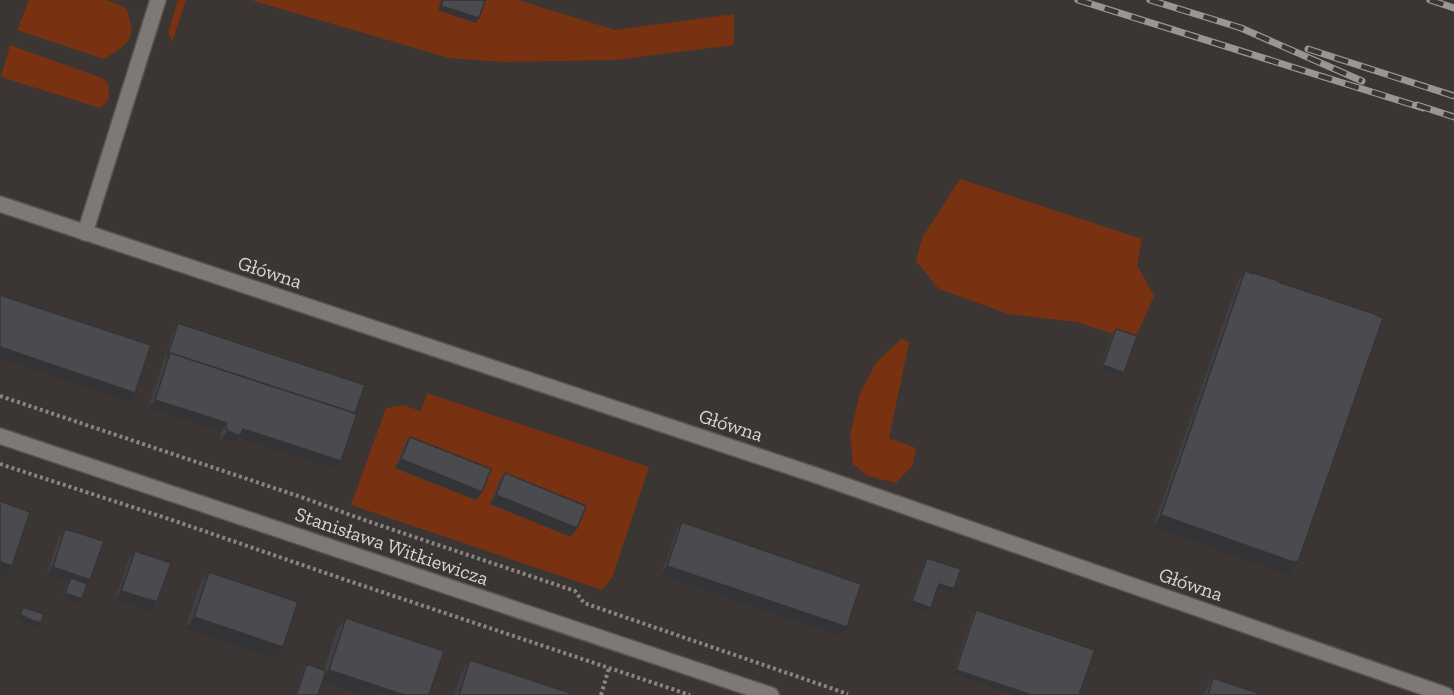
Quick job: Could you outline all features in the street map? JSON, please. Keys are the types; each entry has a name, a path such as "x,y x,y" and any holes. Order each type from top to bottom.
{"street":[{"path":"85,233 158,0"},
{"name":"Główna","path":"0,204 821,477 1446,695"},
{"name":"Stanisława Witkiewicza","path":"0,436 771,695"}],"path":[{"path":"0,396 575,591 584,603 848,694"},
{"path":"0,464 690,695"},
{"path":"601,695 609,668"}],"shaded area":[{"path":"29,0 106,0 125,7 131,26 129,39 120,49 104,59 17,30"},
{"path":"178,0 186,0 172,42 168,32"},
{"path":"251,0 441,0 438,11 484,0 518,0 615,30 734,14 734,45 615,60 502,62 449,58"},
{"path":"10,45 102,78 108,83 108,101 100,108 1,77"},
{"path":"960,179 1142,239 1137,265 1154,296 1134,341 1077,322 1008,314 939,289 916,261 922,238"},
{"path":"902,338 909,343 889,438 916,448 913,465 896,483 868,476 853,464 850,435 860,393 876,363"},
{"path":"427,393 649,467 612,578 602,590 351,505 386,408 403,405 421,411"}],"building":[{"path":"443,0 485,0 479,18 441,6"},
{"path":"1245,271 1383,318 1298,562 1161,515"},
{"path":"0,295 151,345 135,393 0,347"},
{"path":"178,323 365,385 355,413 170,353 167,357"},
{"path":"1116,329 1137,336 1124,373 1103,365"},
{"path":"170,353 357,414 341,461 243,429 238,435 228,431 227,423 155,400"},
{"path":"410,437 491,469 482,492 401,459"},
{"path":"505,473 586,506 577,528 496,495"},
{"path":"0,501 30,512 12,566 0,562"},
{"path":"682,522 861,584 847,627 667,566"},
{"path":"65,529 104,541 90,580 53,567"},
{"path":"135,551 171,563 157,602 121,591"},
{"path":"927,558 961,569 954,589 939,584 931,608 912,601"},
{"path":"209,572 298,602 283,647 194,617"},
{"path":"71,578 87,584 82,599 65,593"},
{"path":"23,607 44,614 41,623 20,615"},
{"path":"976,610 1095,650 1079,695 1032,695 956,670"},
{"path":"346,618 444,651 429,695 404,695 329,670"},
{"path":"470,660 576,695 459,695"},
{"path":"307,664 326,671 318,695 296,695"},
{"path":"1213,678 1264,695 1208,695"}],"railway":[{"path":"1078,0 1423,108"},
{"path":"1150,0 1241,28 1362,81"},
{"path":"1430,0 1454,8"},
{"path":"1308,49 1454,96"},
{"path":"1417,105 1454,117"}]}
